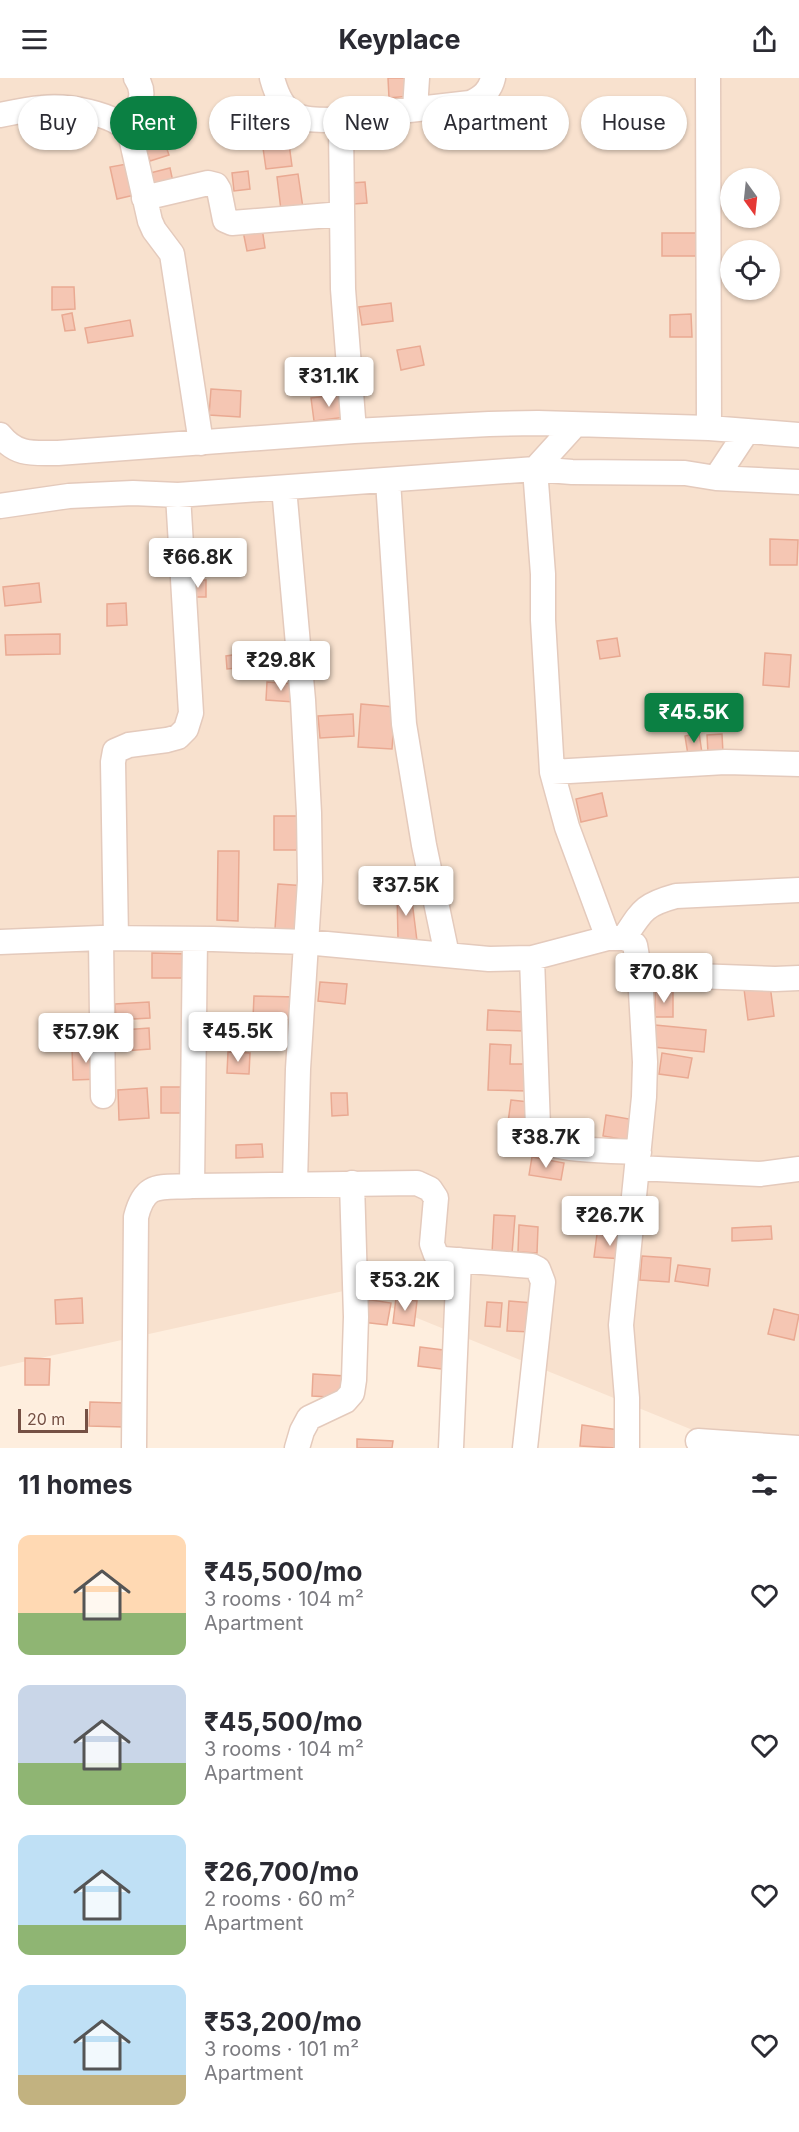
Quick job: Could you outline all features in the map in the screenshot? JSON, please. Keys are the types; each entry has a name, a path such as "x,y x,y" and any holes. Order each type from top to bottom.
{"street":[{"path":"136,78 142,96"},
{"path":"272,78 277,95 289,112 307,119 323,119"},
{"path":"415,110 417,78"},
{"path":"410,111 470,103 481,98 490,89 494,78"},
{"path":"708,78 709,428"},
{"path":"0,115 58,107 110,118"},
{"path":"134,150 144,198 154,230 172,254 201,442"},
{"path":"341,150 343,289 354,431"},
{"path":"144,198 208,183 216,184 225,220 232,223 342,214"},
{"path":"0,435 10,446 36,453 489,424 709,428 799,435"},
{"path":"575,425 535,469 543,574 543,620 552,772 567,827 616,938"},
{"path":"716,478 747,431"},
{"path":"0,506 69,496 133,493 178,495 535,469 572,472 685,473 716,478 799,482"},
{"path":"388,481 404,724 424,845 447,955"},
{"path":"284,488 303,700 309,802 310,881 298,1069 295,1183"},
{"path":"103,1096 115,751 129,745 167,741 178,737 186,729 191,713 178,495"},
{"path":"552,772 725,762 799,764"},
{"path":"616,938 645,908 656,901 676,896 799,890"},
{"path":"0,942 108,938 305,942 489,959 532,958 616,938 630,940 635,945 640,974 645,1062 644,1097 621,1325 627,1398 627,1448"},
{"path":"192,1186 195,939"},
{"path":"532,958 538,1127 544,1141 562,1147 638,1160 760,1174 799,1169"},
{"path":"640,974 799,978"},
{"path":"134,1448 136,1217 140,1202 154,1188 295,1183 417,1183 430,1189 436,1198 432,1244 436,1255 443,1259 532,1266 538,1269 542,1276 542,1294 525,1448"},
{"path":"297,1448 309,1418 345,1401 352,1393 356,1317 352,1183"},
{"path":"451,1448 459,1260"},
{"path":"698,1441 798,1448"}],"shaded area":[{"path":"0,78 799,78 799,1448 737,1448 348,1290 0,1367"}],"building":[{"path":"388,78 408,78 409,96 389,96"},
{"path":"146,150 167,150 169,155 150,161"},
{"path":"263,150 290,150 292,166 266,169"},
{"path":"132,163 139,194 117,199 110,167"},
{"path":"170,168 173,182 153,187 150,173"},
{"path":"248,171 250,189 234,191 232,173"},
{"path":"298,174 303,208 281,210 277,177"},
{"path":"365,182 367,203 353,204 351,183"},
{"path":"262,228 265,248 247,251 243,231"},
{"path":"662,233 696,233 696,256 662,256"},
{"path":"52,287 74,287 75,309 52,310"},
{"path":"391,303 393,321 362,325 359,307"},
{"path":"72,313 75,330 65,331 62,315"},
{"path":"691,314 692,337 670,337 670,315"},
{"path":"130,320 133,336 88,343 85,328"},
{"path":"420,346 424,365 401,370 397,350"},
{"path":"211,389 241,391 240,417 209,415"},
{"path":"343,394 346,417 314,421 311,398"},
{"path":"770,539 798,540 797,565 770,565"},
{"path":"193,556 231,559 230,576 191,574"},
{"path":"190,580 206,580 206,597 190,597"},
{"path":"39,583 41,602 5,606 3,587"},
{"path":"126,603 127,625 107,626 107,604"},
{"path":"60,634 60,654 6,655 5,635"},
{"path":"617,638 620,656 600,659 597,641"},
{"path":"246,653 248,667 227,669 226,656"},
{"path":"765,653 791,655 789,687 763,685"},
{"path":"267,682 296,684 294,702 266,700"},
{"path":"361,704 395,707 392,749 358,747"},
{"path":"353,714 354,736 320,738 318,716"},
{"path":"699,733 702,753 688,755 685,736"},
{"path":"722,734 723,753 708,753 707,735"},
{"path":"602,793 607,816 581,822 576,799"},
{"path":"274,816 301,816 301,850 274,850"},
{"path":"218,851 239,851 238,921 217,920"},
{"path":"278,884 307,886 303,931 275,929"},
{"path":"397,892 411,893 417,941 398,939"},
{"path":"152,953 188,954 187,978 152,978"},
{"path":"320,982 347,984 345,1004 318,1001"},
{"path":"770,985 774,1016 748,1020 744,989"},
{"path":"655,991 673,991 673,1017 655,1017"},
{"path":"254,996 296,997 295,1020 253,1018"},
{"path":"149,1002 150,1018 116,1020 115,1004"},
{"path":"488,1010 525,1012 524,1031 487,1030"},
{"path":"655,1025 706,1030 704,1052 653,1047"},
{"path":"149,1028 150,1049 124,1051 123,1030"},
{"path":"490,1044 511,1045 510,1064 528,1064 527,1091 488,1090"},
{"path":"100,1047 101,1079 73,1080 72,1048"},
{"path":"228,1052 250,1053 249,1074 227,1073"},
{"path":"662,1053 692,1058 688,1078 659,1074"},
{"path":"161,1087 190,1087 190,1113 161,1113"},
{"path":"147,1088 149,1118 119,1120 118,1090"},
{"path":"331,1093 347,1093 348,1115 332,1116"},
{"path":"511,1100 529,1102 525,1132 507,1130"},
{"path":"606,1115 635,1120 633,1141 603,1136"},
{"path":"262,1144 263,1157 236,1158 236,1145"},
{"path":"532,1157 564,1163 561,1180 529,1175"},
{"path":"494,1215 515,1216 512,1254 492,1253"},
{"path":"519,1225 538,1227 537,1253 518,1252"},
{"path":"771,1226 772,1239 732,1241 732,1228"},
{"path":"597,1234 625,1237 623,1259 594,1257"},
{"path":"642,1256 671,1258 669,1282 640,1280"},
{"path":"678,1265 710,1269 708,1286 675,1281"},
{"path":"82,1298 83,1323 56,1324 55,1300"},
{"path":"396,1298 417,1301 414,1326 393,1323"},
{"path":"365,1299 391,1303 387,1325 362,1322"},
{"path":"509,1301 533,1303 532,1332 507,1331"},
{"path":"487,1302 502,1303 500,1327 485,1326"},
{"path":"774,1309 799,1315 794,1340 768,1334"},
{"path":"420,1347 451,1351 449,1370 418,1366"},
{"path":"25,1358 50,1359 49,1385 25,1385"},
{"path":"313,1374 346,1376 345,1398 312,1396"},
{"path":"90,1402 124,1403 124,1427 89,1426"},
{"path":"582,1425 619,1430 617,1448 580,1446"},
{"path":"357,1439 393,1441 392,1448 357,1448"}]}
